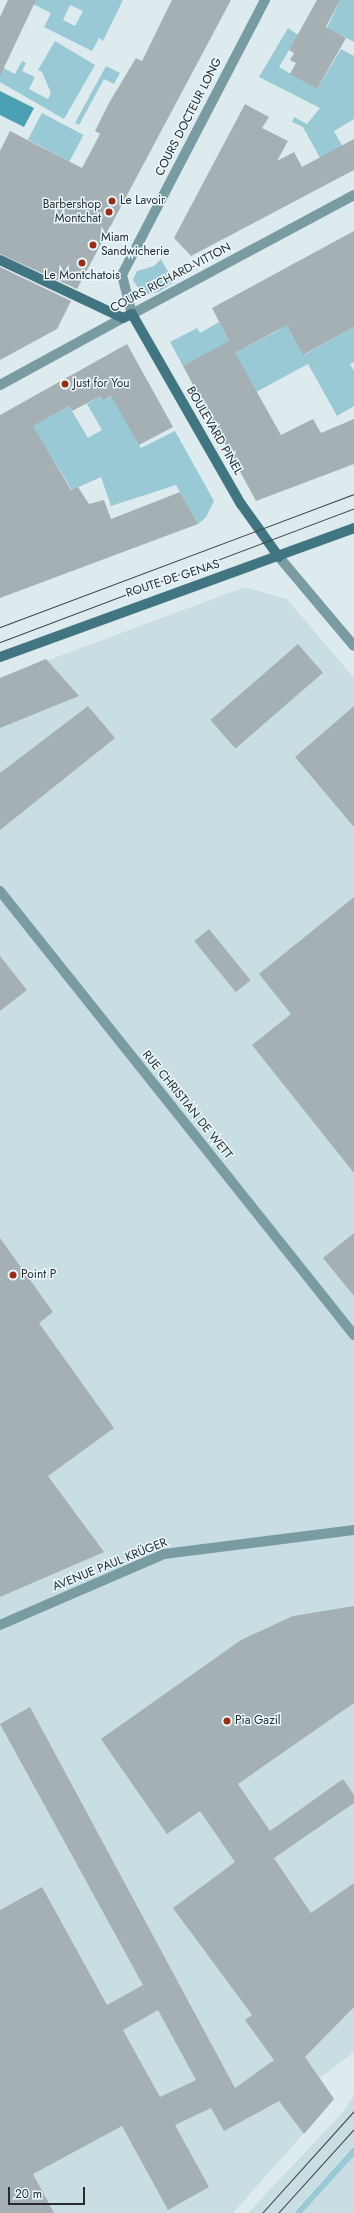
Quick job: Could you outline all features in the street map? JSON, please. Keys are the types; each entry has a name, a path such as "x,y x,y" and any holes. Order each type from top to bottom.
{"main road":[{"path":"0,260 127,316"},
{"name":"BOULEVARD PINEL","path":"127,316 241,504 279,557"},
{"name":"ROUTE DE GENAS","path":"0,657 148,600 279,557 354,528"}],"street":[{"name":"COURS DOCTEUR LONG","path":"127,316 122,275 265,0"},
{"name":"COURS RICHARD-VITTON","path":"0,386 127,316 354,195"},
{"path":"279,557 354,646"},
{"name":"RUE CHRISTIAN DE WETT","path":"0,891 354,1335"},
{"name":"AVENUE PAUL KRÜGER","path":"0,1625 164,1554 354,1530"}],"shaded area":[{"path":"25,0 123,0 103,41 99,38 92,51 44,27 51,13","holes":["70,5 83,11 75,26 63,20"]},
{"path":"340,0 354,0 354,42 327,28"},
{"path":"288,28 298,35 279,67 317,89 341,49 354,56 354,119 334,131 354,167 326,169 303,127 292,122 294,117 307,124 320,108 259,77"},
{"path":"55,41 95,65 64,119 0,82 0,66 15,74 22,61 26,63 22,71 35,77 29,89 48,99 51,93 42,72 38,70"},
{"path":"106,66 120,73 114,84 104,79 79,125 75,123"},
{"path":"0,91 34,108 24,127 0,115"},
{"path":"42,113 83,135 69,162 28,139"},
{"path":"161,259 174,282 159,292 148,294 139,289 133,280 137,271 154,266"},
{"path":"284,318 304,355 354,327 354,362 350,364 354,371 354,406 337,416 308,364 256,392 183,366 170,342 197,328 200,333 219,322 235,353 279,330 276,323"},
{"path":"101,396 103,401 112,396 141,448 175,431 214,501 206,517 198,524 176,485 111,506 101,477 72,490 32,426 69,406 88,438 102,430 87,404"},
{"path":"245,587 287,599 354,678 354,2052 320,2078 334,2099 233,2213 0,2213 0,678"},
{"path":"354,2095 354,2145 293,2213 248,2213 343,2112"},
{"path":"354,2146 354,2156 302,2213 294,2213"},
{"path":"354,2156 354,2213 302,2213"}],"building":[{"path":"8,0 36,0 0,76 0,17"},
{"path":"172,0 231,0 77,289 0,254 0,151 10,131 82,168 100,134 95,131 109,103 136,58 142,61"},
{"path":"317,0 340,0 326,27 346,38 317,89 290,74 296,63 290,60 294,53 289,50"},
{"path":"245,104 269,117 262,128 288,141 277,161 294,152 302,167 354,139 354,170 191,256 174,238"},
{"path":"354,231 354,327 303,355 287,325 235,353 281,435 313,419 321,433 354,419 354,464 256,501 183,366 229,341 212,308"},
{"path":"0,267 71,301 57,329 0,360"},
{"path":"127,344 173,427 139,445 111,396 103,401 101,396 72,411 69,406 33,426 71,490 78,487 89,504 104,500 111,519 180,492 198,524 0,598 0,415"},
{"path":"298,644 323,673 235,749 210,720"},
{"path":"46,659 79,696 0,728 0,678"},
{"path":"88,706 115,738 0,830 0,773"},
{"path":"354,706 354,827 295,757"},
{"path":"354,897 354,1173 252,1045 291,1014 259,974"},
{"path":"209,929 251,980 236,992 194,941"},
{"path":"0,956 27,990 0,1011"},
{"path":"354,1233 354,1296 323,1258"},
{"path":"0,1238 53,1312 39,1323 114,1428 48,1476 104,1552 0,1597"},
{"path":"354,1606 354,1703 238,1784 270,1831 343,1779 354,1795 354,1803 274,1858 311,1913 354,1883 354,2007 305,2057 334,2099 304,2134 279,2101 224,2131 211,2108 175,2125 209,2187 168,2210 122,2126 33,2174 54,2213 0,2213 0,1910 42,1887 107,2005 143,1985 0,1724 30,1707 235,2088 274,2060 245,2020 252,2015 173,1908 235,1862 200,1811 167,1834 101,1739 241,1640 293,1616","holes":["158,2010 196,2080 160,2097 123,2030"]}],"tram line":[{"path":"0,627 354,494"},
{"path":"0,642 354,508"},
{"path":"262,2213 354,2111"},
{"path":"278,2213 354,2129"}],"place":[{"name":"Le Lavoir","path":"112,201"},
{"name":"Barbershop Montchat","path":"109,212"},
{"name":"Miam Sandwicherie","path":"93,245"},
{"name":"Le Montchatois","path":"82,263"},
{"name":"Just for You","path":"65,384"},
{"name":"Point P","path":"13,1275"},
{"name":"Pia Gazil","path":"227,1721"}]}
